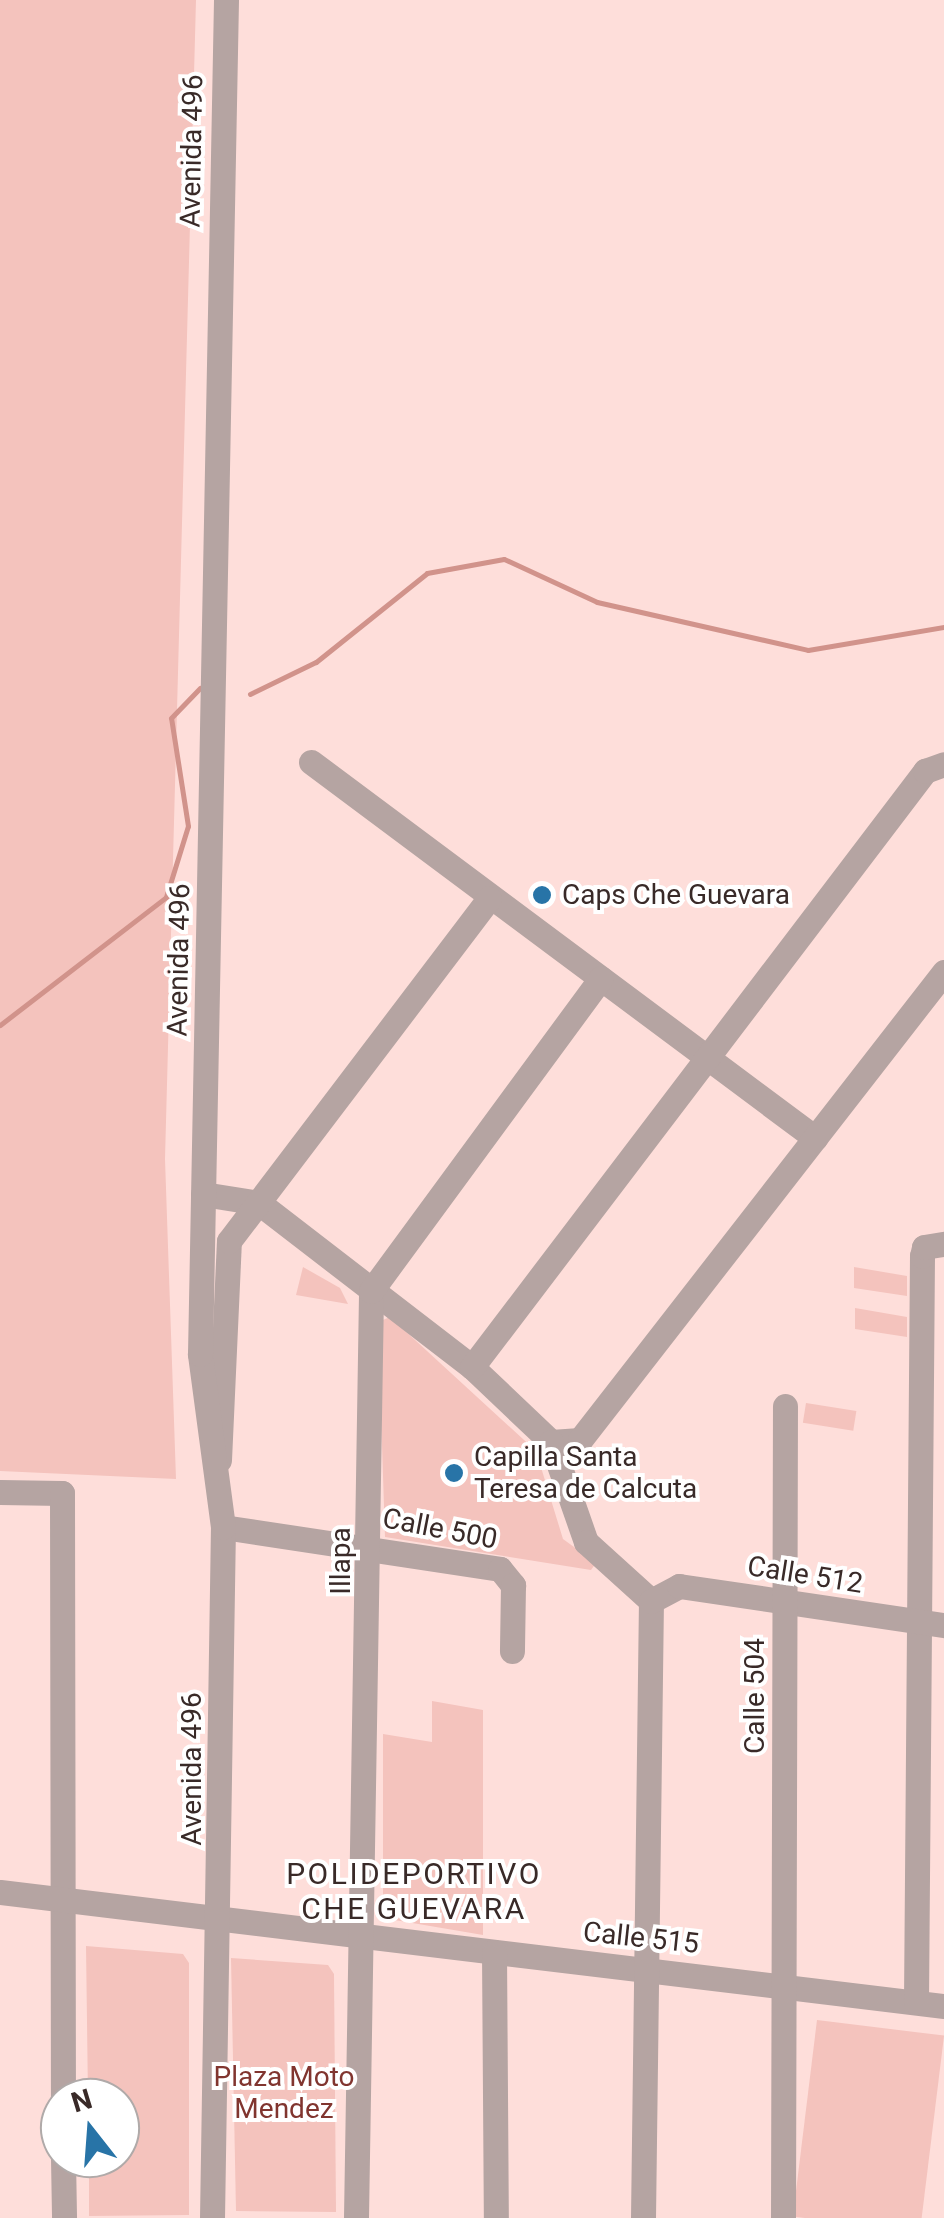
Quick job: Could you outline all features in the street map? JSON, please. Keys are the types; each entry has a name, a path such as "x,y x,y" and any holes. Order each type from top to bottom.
{"street":[{"name":"Avenida 496","path":"212,2218 211,1919 222,1888 223,1527 201,1374 226,0"},
{"path":"311,762 815,1138"},
{"path":"472,1367 926,770 944,764"},
{"path":"216,1488 229,1241 489,898"},
{"path":"551,1442 580,1440 944,972"},
{"path":"371,1292 601,978"},
{"path":"203,1194 260,1204 472,1367 551,1442 586,1542 655,1596 643,2218"},
{"path":"916,2002 932,1625 922,1256 924,1246 944,1244"},
{"name":"Illapa","path":"356,2218 359,1935 371,1547 371,1292"},
{"name":"Calle 504","path":"783,2218 788,1985 785,1406"},
{"path":"0,1492 62,1494 63,2078"},
{"name":"Calle 500","path":"223,1527 500,1568 513,1584 512,1651"},
{"name":"Calle 512","path":"655,1596 785,1602 932,1625"},
{"name":"Calle 515","path":"0,1892 944,2006"},
{"path":"494,1952 496,2218"},
{"path":"63,2178 64,2218"}],"green space":[{"path":"0,0 196,0 165,1159 176,1479 0,1471"},
{"path":"303,1267 340,1288 348,1304 296,1295"},
{"path":"854,1267 907,1276 907,1296 854,1288"},
{"path":"855,1308 907,1317 907,1337 855,1329"},
{"path":"390,1317 536,1451 563,1539 596,1563 591,1570 385,1537 378,1322"},
{"path":"806,1403 856,1411 853,1431 803,1423"},
{"path":"432,1701 483,1710 483,1935 383,1918 383,1734 432,1742"},
{"path":"86,1946 183,1954 189,1963 189,2215 89,2216 89,2178 140,2178 140,2078 88,2078"},
{"name":"Plaza Moto Mendez","path":"231,1958 328,1965 334,1974 336,2212 236,2211"},
{"path":"817,2020 944,2036 922,2218 793,2217"}],"waterway":[{"path":"250,694 316,662 427,573 504,559 597,602 808,650 944,627"},
{"path":"0,1025 166,897 188,826 171,718 200,688"}],"place":[{"name":"Caps Che Guevara","path":"542,895"},
{"name":"Capilla Santa Teresa de Calcuta","path":"454,1473"}],"district":[{"name":"POLIDEPORTIVO CHE GUEVARA","path":"414,1891"}]}
